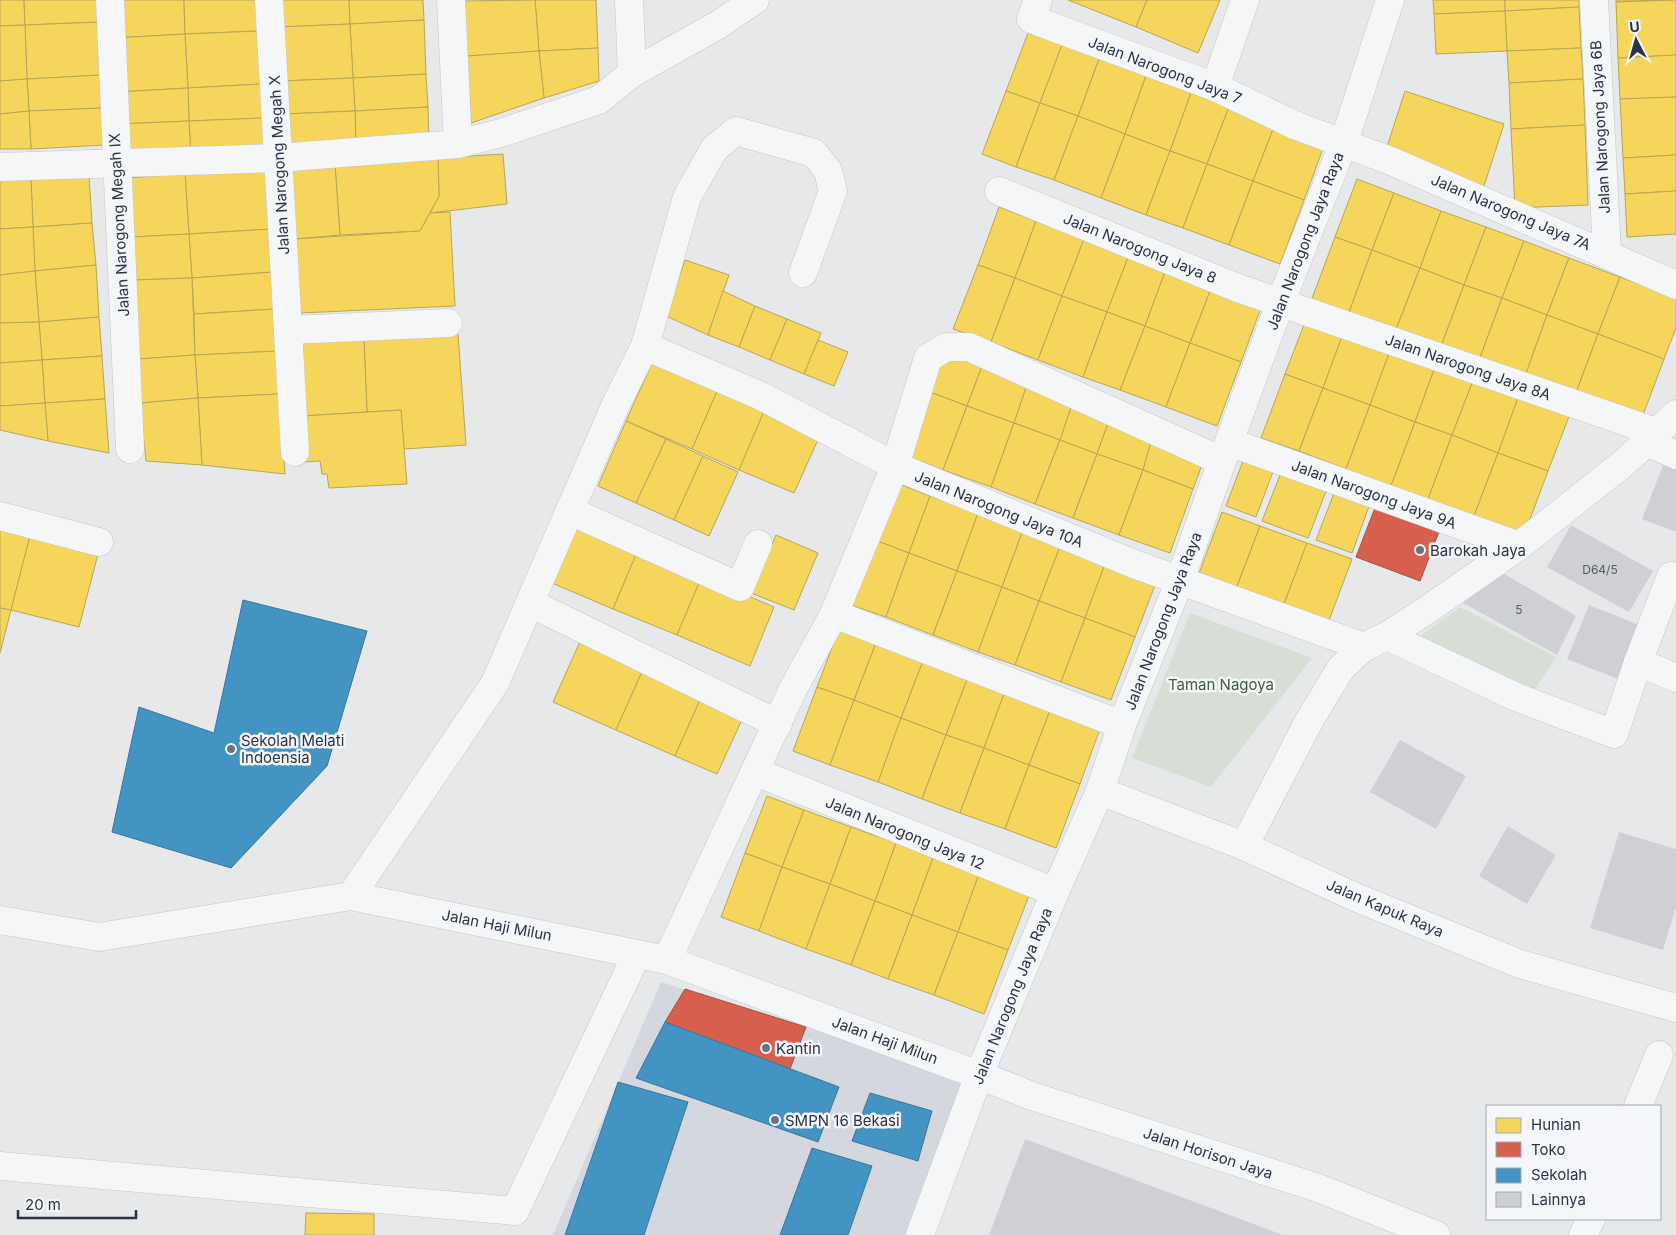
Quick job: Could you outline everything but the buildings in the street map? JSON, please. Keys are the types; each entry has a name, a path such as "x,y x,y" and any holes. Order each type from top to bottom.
{"street":[{"name":"Jalan Narogong Megah IX","path":"110,0 130,449"},
{"name":"Jalan Narogong Megah X","path":"269,0 295,452"},
{"path":"451,0 458,144"},
{"path":"629,0 632,73"},
{"path":"0,167 116,165 278,158 458,144 501,133 599,100 632,73 718,25 755,0"},
{"name":"Jalan Narogong Jaya 7","path":"1038,0 1031,18 1215,87 1297,126 1344,142"},
{"path":"1215,87 1245,0"},
{"name":"Jalan Narogong Jaya Raya","path":"920,1235 979,1075 1055,892 1100,791 1122,725 1180,580 1281,301 1344,142 1390,0"},
{"name":"Jalan Narogong Jaya 6B","path":"1594,0 1607,253"},
{"path":"350,896 495,683 616,404 645,346 687,197 714,149 736,131 814,153 828,172 833,191 803,273"},
{"name":"Jalan Narogong Jaya 7A","path":"1344,142 1607,253 1676,285"},
{"name":"Jalan Narogong Jaya 8","path":"999,192 1238,288 1281,301"},
{"name":"Jalan Narogong Jaya 8A","path":"1281,301 1651,437 1676,455"},
{"path":"288,330 448,323"},
{"name":"Jalan Narogong Jaya 10A","path":"645,346 761,396 894,466 1180,580 1375,642 1614,734 1638,662"},
{"name":"Jalan Narogong Jaya 9A","path":"667,960 756,772 793,688 834,614 894,466 928,358 946,347 968,347 1225,452 1519,546"},
{"path":"1244,846 1309,722 1341,668 1375,642 1519,546 1625,462 1676,414"},
{"path":"570,511 740,587 758,544"},
{"path":"0,516 99,542"},
{"path":"1672,576 1638,662 1676,678"},
{"path":"530,603 778,724"},
{"path":"834,614 1122,725"},
{"name":"Jalan Narogong Jaya 12","path":"756,772 1055,892"},
{"name":"Jalan Kapuk Raya","path":"1100,791 1244,846 1355,897 1520,964 1676,1008"},
{"name":"Jalan Haji Milun","path":"0,920 99,937 350,896 667,960 979,1075"},
{"path":"0,1166 515,1211 637,954"},
{"path":"1638,1105 1659,1055"},
{"name":"Jalan Horison Jaya","path":"979,1075 1032,1096 1318,1188 1436,1235"},
{"path":"1583,1235 1590,1220"}],"shaded area":[{"name":"SMPN 16 Bekasi","path":"661,982 967,1077 933,1159 905,1235 553,1235"}],"green space":[{"path":"1460,607 1556,657 1533,692 1416,639"},
{"name":"Taman Nagoya","path":"1190,613 1312,658 1211,787 1132,758"}],"place":[{"name":"Barokah Jaya","path":"1420,550"},
{"name":"Sekolah Melati Indoensia","path":"231,749"},
{"name":"Kantin","path":"766,1048"},
{"name":"SMPN 16 Bekasi","path":"775,1120"}]}
